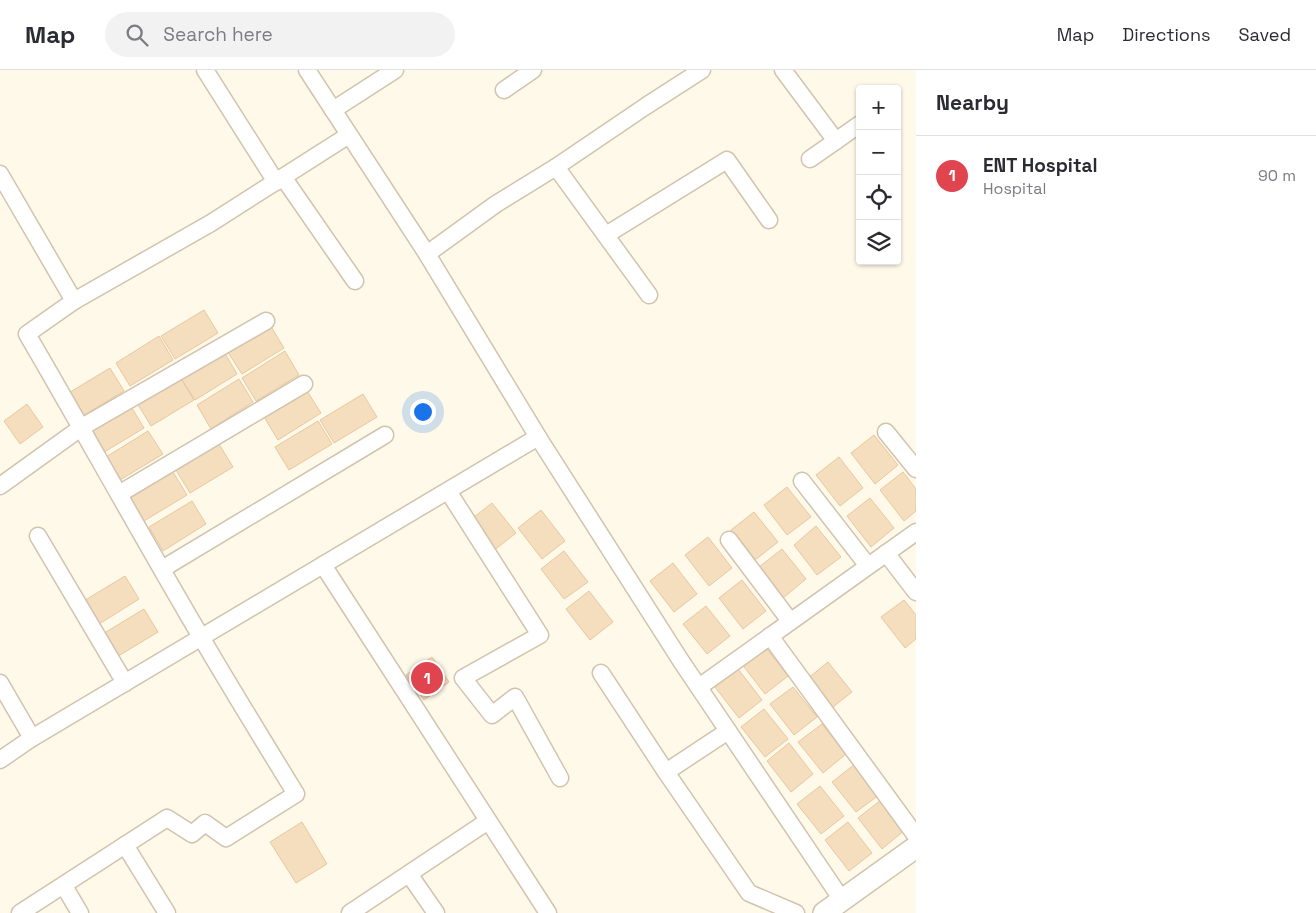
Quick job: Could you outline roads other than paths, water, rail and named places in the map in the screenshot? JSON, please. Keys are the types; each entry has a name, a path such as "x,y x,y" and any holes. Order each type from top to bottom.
{"street":[{"path":"205,70 280,179 355,281"},
{"path":"307,70 427,254 538,437 728,731 842,900"},
{"path":"333,110 394,70"},
{"path":"504,90 533,70"},
{"path":"427,254 496,204 702,70"},
{"path":"783,70 836,141"},
{"path":"810,159 856,127"},
{"path":"20,913 168,818 192,834 205,823 226,838 296,794 201,638 118,494 82,427 27,334 74,301 210,223 349,135"},
{"path":"606,235 727,160 769,220"},
{"path":"556,166 649,295"},
{"path":"0,174 74,301"},
{"path":"0,486 82,427 266,321"},
{"path":"118,494 304,384"},
{"path":"886,432 916,469"},
{"path":"162,569 386,435"},
{"path":"0,760 32,738 538,437"},
{"path":"802,481 868,566"},
{"path":"448,491 540,634 463,678 492,715 514,697 560,778"},
{"path":"699,686 916,532"},
{"path":"38,536 125,683"},
{"path":"729,540 790,621"},
{"path":"886,553 916,592"},
{"path":"323,565 548,913"},
{"path":"770,636 916,836"},
{"path":"601,673 749,893 796,913"},
{"path":"0,683 32,738"},
{"path":"666,772 728,731"},
{"path":"350,913 488,821"},
{"path":"125,845 167,913"},
{"path":"824,913 916,847"},
{"path":"409,874 436,913"},
{"path":"64,886 80,913"}],"place":[{"name":"ENT Hospital","path":"427,678"}]}
